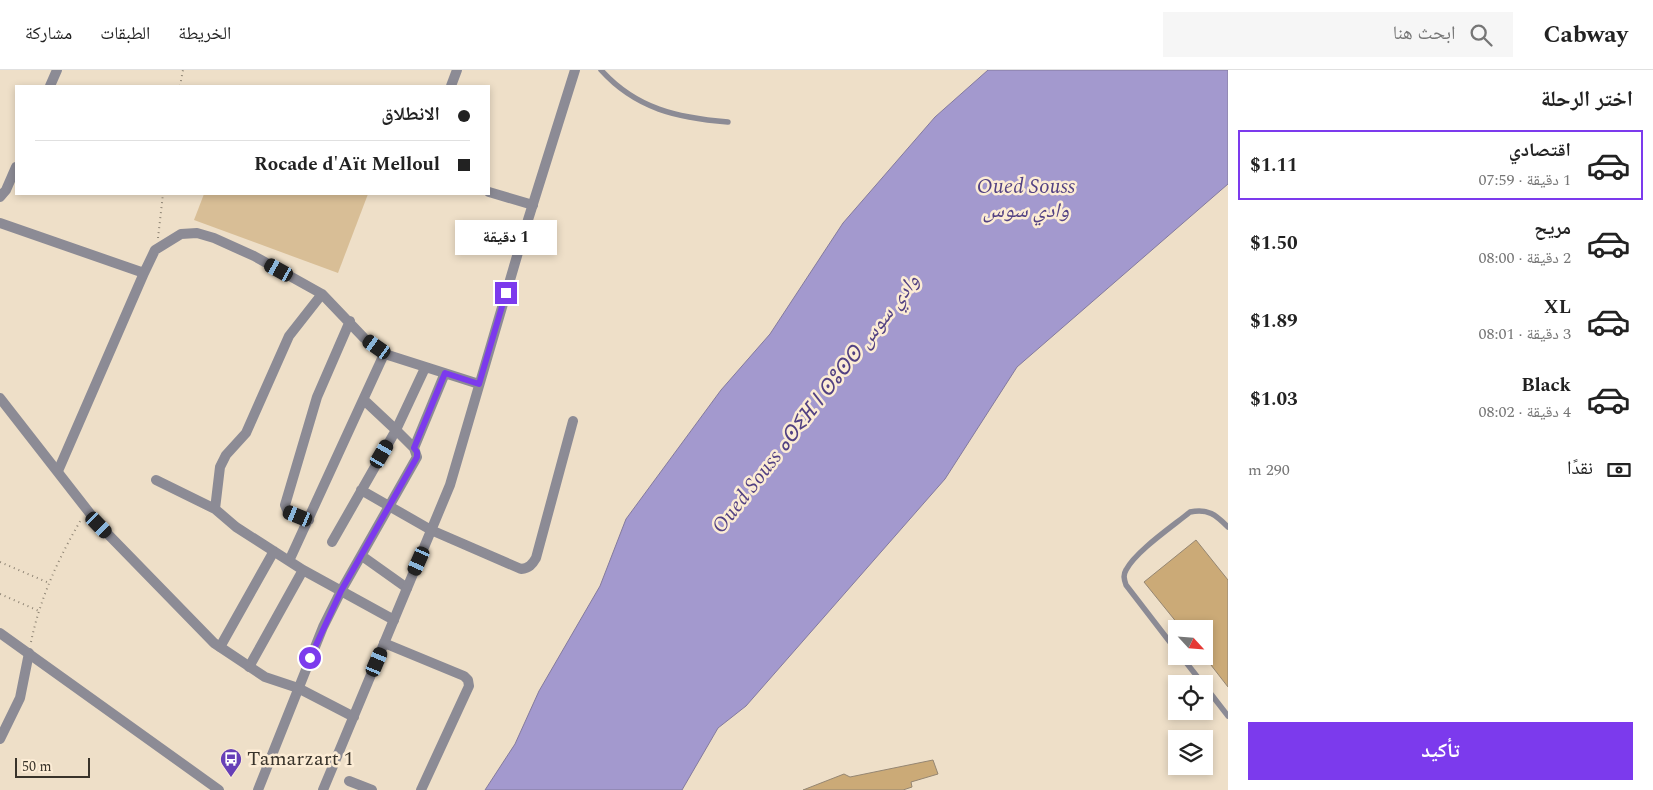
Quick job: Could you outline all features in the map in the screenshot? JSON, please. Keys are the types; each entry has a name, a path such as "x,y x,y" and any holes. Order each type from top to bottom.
{"street":[{"path":"50,85 57,70"},
{"path":"451,85 457,70"},
{"path":"323,790 450,485 548,152 575,70"},
{"path":"0,197 6,190 15,169"},
{"path":"490,192 533,205"},
{"path":"0,223 144,273"},
{"path":"58,471 155,250 181,234 197,233 214,238 254,256 322,294 364,338 385,352 425,368 479,384"},
{"path":"215,510 220,467 226,455 246,433 288,336 322,294"},
{"path":"309,520 288,512 285,505 317,397 350,322"},
{"path":"289,561 309,520 334,459 364,400 385,352"},
{"path":"332,542 396,430 425,368"},
{"path":"414,448 445,373"},
{"path":"0,398 99,525 220,647 265,677 298,688 354,717"},
{"path":"258,790 298,688 341,591 417,457 417,452 414,448 364,400"},
{"path":"361,490 431,530 521,569 533,564 573,421"},
{"path":"156,480 215,510 236,527 303,570 394,620"},
{"path":"220,647 274,551"},
{"path":"362,556 407,588"},
{"path":"249,667 303,570"},
{"path":"0,633 219,790"},
{"path":"384,644 464,676 468,680 469,686 421,790"},
{"path":"0,739 20,698 28,653"},
{"path":"349,781 372,790"}],"lane":[{"path":"601,70 625,92 666,114 684,118 728,122"},
{"path":"1168,640 1126,585 1123,577 1125,571 1133,560 1190,512 1200,510 1212,512 1228,527"},
{"path":"1188,665 1196,675"},
{"path":"1213,697 1228,716"}],"path":[{"path":"180,85 183,70"},
{"path":"155,250 164,195"},
{"path":"28,653 39,611 49,583 87,509"},
{"path":"0,562 49,583"},
{"path":"0,594 39,611"}],"shaded area":[{"path":"204,195 368,195 338,273 194,220"}],"water":[{"name":"Oued Souss وادي سوس","path":"988,70 1228,70 1228,184 1017,367 945,479 746,706 718,728 682,790 485,790 515,744 539,691 600,586 626,519 721,390 770,334 843,223 935,117"}],"building":[{"path":"1196,540 1228,580 1228,687 1211,665 1213,665 1213,620 1175,620 1144,582"},
{"path":"933,760 938,774 911,782 912,787 903,790 803,790 844,774 850,777"}],"place":[{"name":"Tamarzart 1","path":"231,778"}],"route":[{"path":"310,658 341,591 417,457 417,452 414,448 445,373 479,384 506,293"}],"water label":[{"name":"Oued Souss ⴰⵙⵉⴼ ⵏ ⵙⵓⵙⵙ وادي سوس","path":"816,404"}]}
